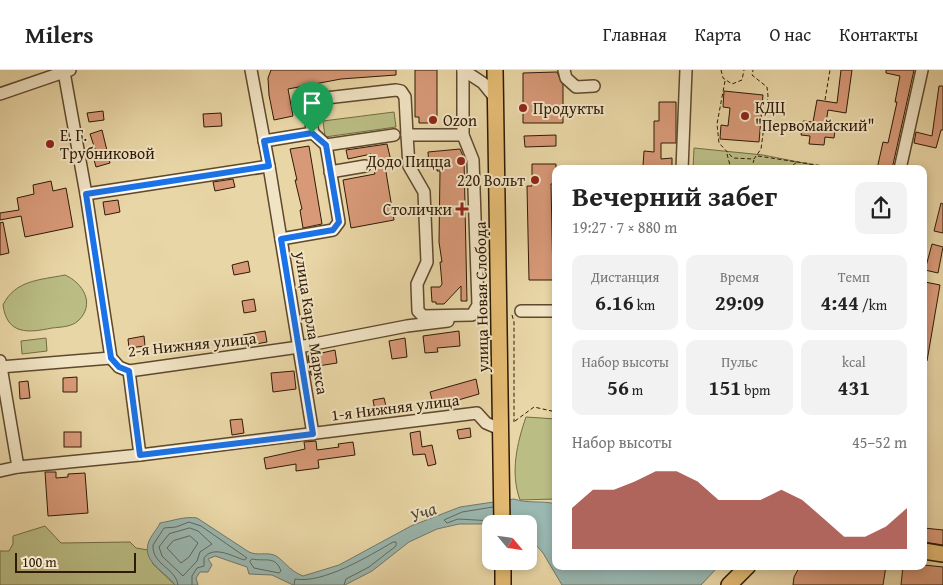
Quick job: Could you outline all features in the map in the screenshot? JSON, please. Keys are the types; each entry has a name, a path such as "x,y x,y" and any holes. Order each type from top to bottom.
{"main road":[{"name":"улица Новая Слобода","path":"495,70 502,515"},
{"path":"927,551 943,554"},
{"path":"503,570 503,585"},
{"path":"729,585 744,570"}],"street":[{"path":"32,70 36,82"},
{"name":"улица Карла Маркса","path":"251,70 269,166 313,434"},
{"path":"281,239 333,230 339,222 326,145 312,133 309,109 312,102 317,99 396,90 405,97 409,166 424,192 427,262 417,287 418,311 423,316 472,315 478,305 474,160 463,135 463,70 483,83 496,99"},
{"path":"564,70 566,78 576,87 594,86"},
{"path":"682,165 686,70"},
{"path":"901,165 922,70"},
{"path":"0,94 67,71"},
{"name":"2-я Нижняя улица","path":"67,71 111,358 119,367 129,371 299,347 448,321"},
{"path":"264,141 312,133"},
{"path":"326,145 394,135"},
{"path":"407,136 463,135"},
{"path":"86,194 269,166"},
{"path":"330,172 365,166"},
{"path":"516,312 552,311"},
{"path":"18,467 0,365 111,358"},
{"path":"129,371 140,455"},
{"name":"1-я Нижняя улица","path":"0,471 18,467 140,455 477,413 486,424 500,429"}],"path":[{"path":"721,70 725,81 720,98 717,137 718,143 727,154 730,165"},
{"path":"725,81 736,84 742,80 744,70"},
{"path":"752,75 753,70"},
{"path":"825,100 830,70"},
{"path":"727,154 742,160 754,159 758,156 768,96 766,87 752,75 744,74"},
{"path":"758,156 822,165"},
{"path":"753,165 754,159"},
{"path":"792,165 797,161"},
{"path":"516,312 514,322 514,422 534,407 552,411"}],"green space":[{"path":"394,112 396,127 325,137 323,121"},
{"path":"694,148 763,155 814,165 693,165"},
{"path":"65,275 77,283 87,301 86,308 78,321 66,326 35,331 20,330 9,322 3,305 14,290 29,282"},
{"path":"46,338 47,351 22,354 21,341"},
{"path":"526,417 552,419 552,499 520,500 515,479 515,469 520,437"},
{"path":"45,526 61,543 130,542 136,548 148,550 153,564 175,585 0,585 0,551 9,551 13,544 13,536"}],"water":[{"path":"514,499 552,503 552,568 538,547 538,515 482,515 482,524 459,524 437,529 409,542 372,571 345,585 293,585 272,575 249,574 247,567 215,556 208,559 212,565 208,572 200,572 196,578 198,585 175,585 156,567 147,551 149,541 160,523 183,518 197,518 249,552 274,555 303,576 339,565 411,526 460,507"},
{"path":"553,570 715,570 701,585 562,585"}],"building":[{"path":"271,70 396,70 396,75 341,79 288,89 293,116 274,120 269,95 268,78"},
{"path":"415,70 437,70 437,123 419,123 419,117 415,117"},
{"path":"841,70 852,70 846,113 828,110 826,123 836,124 834,138 825,137 824,145 809,144 810,136 801,135 803,121 813,122 817,100 837,103"},
{"path":"886,70 914,70 893,165 878,165 883,142 888,143 897,102 895,102 900,76 886,73"},
{"path":"557,72 563,85 563,123 523,123 523,73"},
{"path":"939,86 943,86 943,130 941,130 936,148 914,143 916,132 932,136"},
{"name":"КДЦ \"Первомайский\"","path":"724,91 763,95 759,142 720,139 721,125 728,126 730,108 723,107"},
{"path":"659,102 676,102 676,143 661,143 661,159 672,158 672,165 643,165 644,151 654,152 654,121 659,121"},
{"path":"103,111 104,120 89,122 87,113"},
{"path":"221,113 222,126 204,127 203,114"},
{"path":"102,130 110,163 96,167 93,156 97,155 90,134"},
{"path":"556,135 556,146 525,147 524,136"},
{"path":"387,144 392,165 385,166 394,220 351,228 343,180 375,174 371,154 348,159 346,150"},
{"path":"309,146 322,224 303,228 300,210 302,209 290,149"},
{"path":"460,149 464,158 467,301 461,301 461,286 444,304 436,304 436,302 432,302 431,287 440,287 442,284 440,262 442,262 439,242 440,171 437,171 437,167 429,167 428,152"},
{"path":"532,164 556,164 552,165 551,184 552,280 529,280 527,186 532,186"},
{"path":"233,179 235,187 215,191 213,182"},
{"path":"51,181 53,191 66,188 73,227 25,237 21,216 0,220 0,213 19,210 17,198 34,194 33,185"},
{"path":"118,200 120,212 105,215 103,202"},
{"path":"941,203 943,204 943,233 934,231"},
{"path":"3,222 9,253 0,255 0,223"},
{"path":"932,244 943,247 938,273 927,270"},
{"path":"248,261 250,272 234,275 232,265"},
{"path":"927,282 940,285 927,361"},
{"path":"254,299 256,311 244,313 242,301"},
{"path":"265,331 267,342 245,346 243,335"},
{"path":"459,331 460,346 437,348 438,352 425,353 423,336"},
{"path":"144,336 145,346 129,348 128,339"},
{"path":"405,338 407,357 392,359 389,341"},
{"path":"335,350 337,363 318,366 320,374 311,375 308,356"},
{"path":"294,371 296,389 273,392 271,373"},
{"path":"77,377 77,392 63,392 63,378"},
{"path":"476,379 479,394 434,407 430,392"},
{"path":"28,381 30,398 20,399 19,382"},
{"path":"384,398 388,414 376,416 373,400"},
{"path":"242,419 244,433 232,435 230,420"},
{"path":"470,428 471,437 459,439 457,430"},
{"path":"420,431 422,447 432,445 436,464 428,466 425,454 413,455 410,433"},
{"path":"64,432 81,432 81,447 64,447"},
{"path":"316,441 317,450 339,447 338,444 353,442 355,455 318,460 319,468 296,471 296,464 266,469 264,458 305,449 304,442"},
{"path":"45,472 56,472 56,478 68,477 68,474 85,473 88,513 48,516"},
{"path":"927,528 943,530 943,545 927,542"},
{"path":"927,565 943,567 943,585 901,585 903,570 927,570"},
{"path":"798,570 885,570 883,585 793,585"}],"place":[{"name":"Продукты","path":"523,108"},
{"name":"КДЦ \"Первомайский\"","path":"745,116"},
{"name":"Ozon","path":"433,120"},
{"name":"Е. Г. Трубниковой","path":"50,144"},
{"name":"Додо Пицца","path":"461,161"},
{"name":"220 Вольт","path":"535,180"},
{"name":"Столички","path":"462,209"}],"route":[{"path":"312,133 326,145 339,222 333,230 281,239 313,434 140,455 129,371 119,367 111,358 86,194 269,166 264,141 312,133"}],"water label":[{"name":"Уча","path":"423,512"}]}
